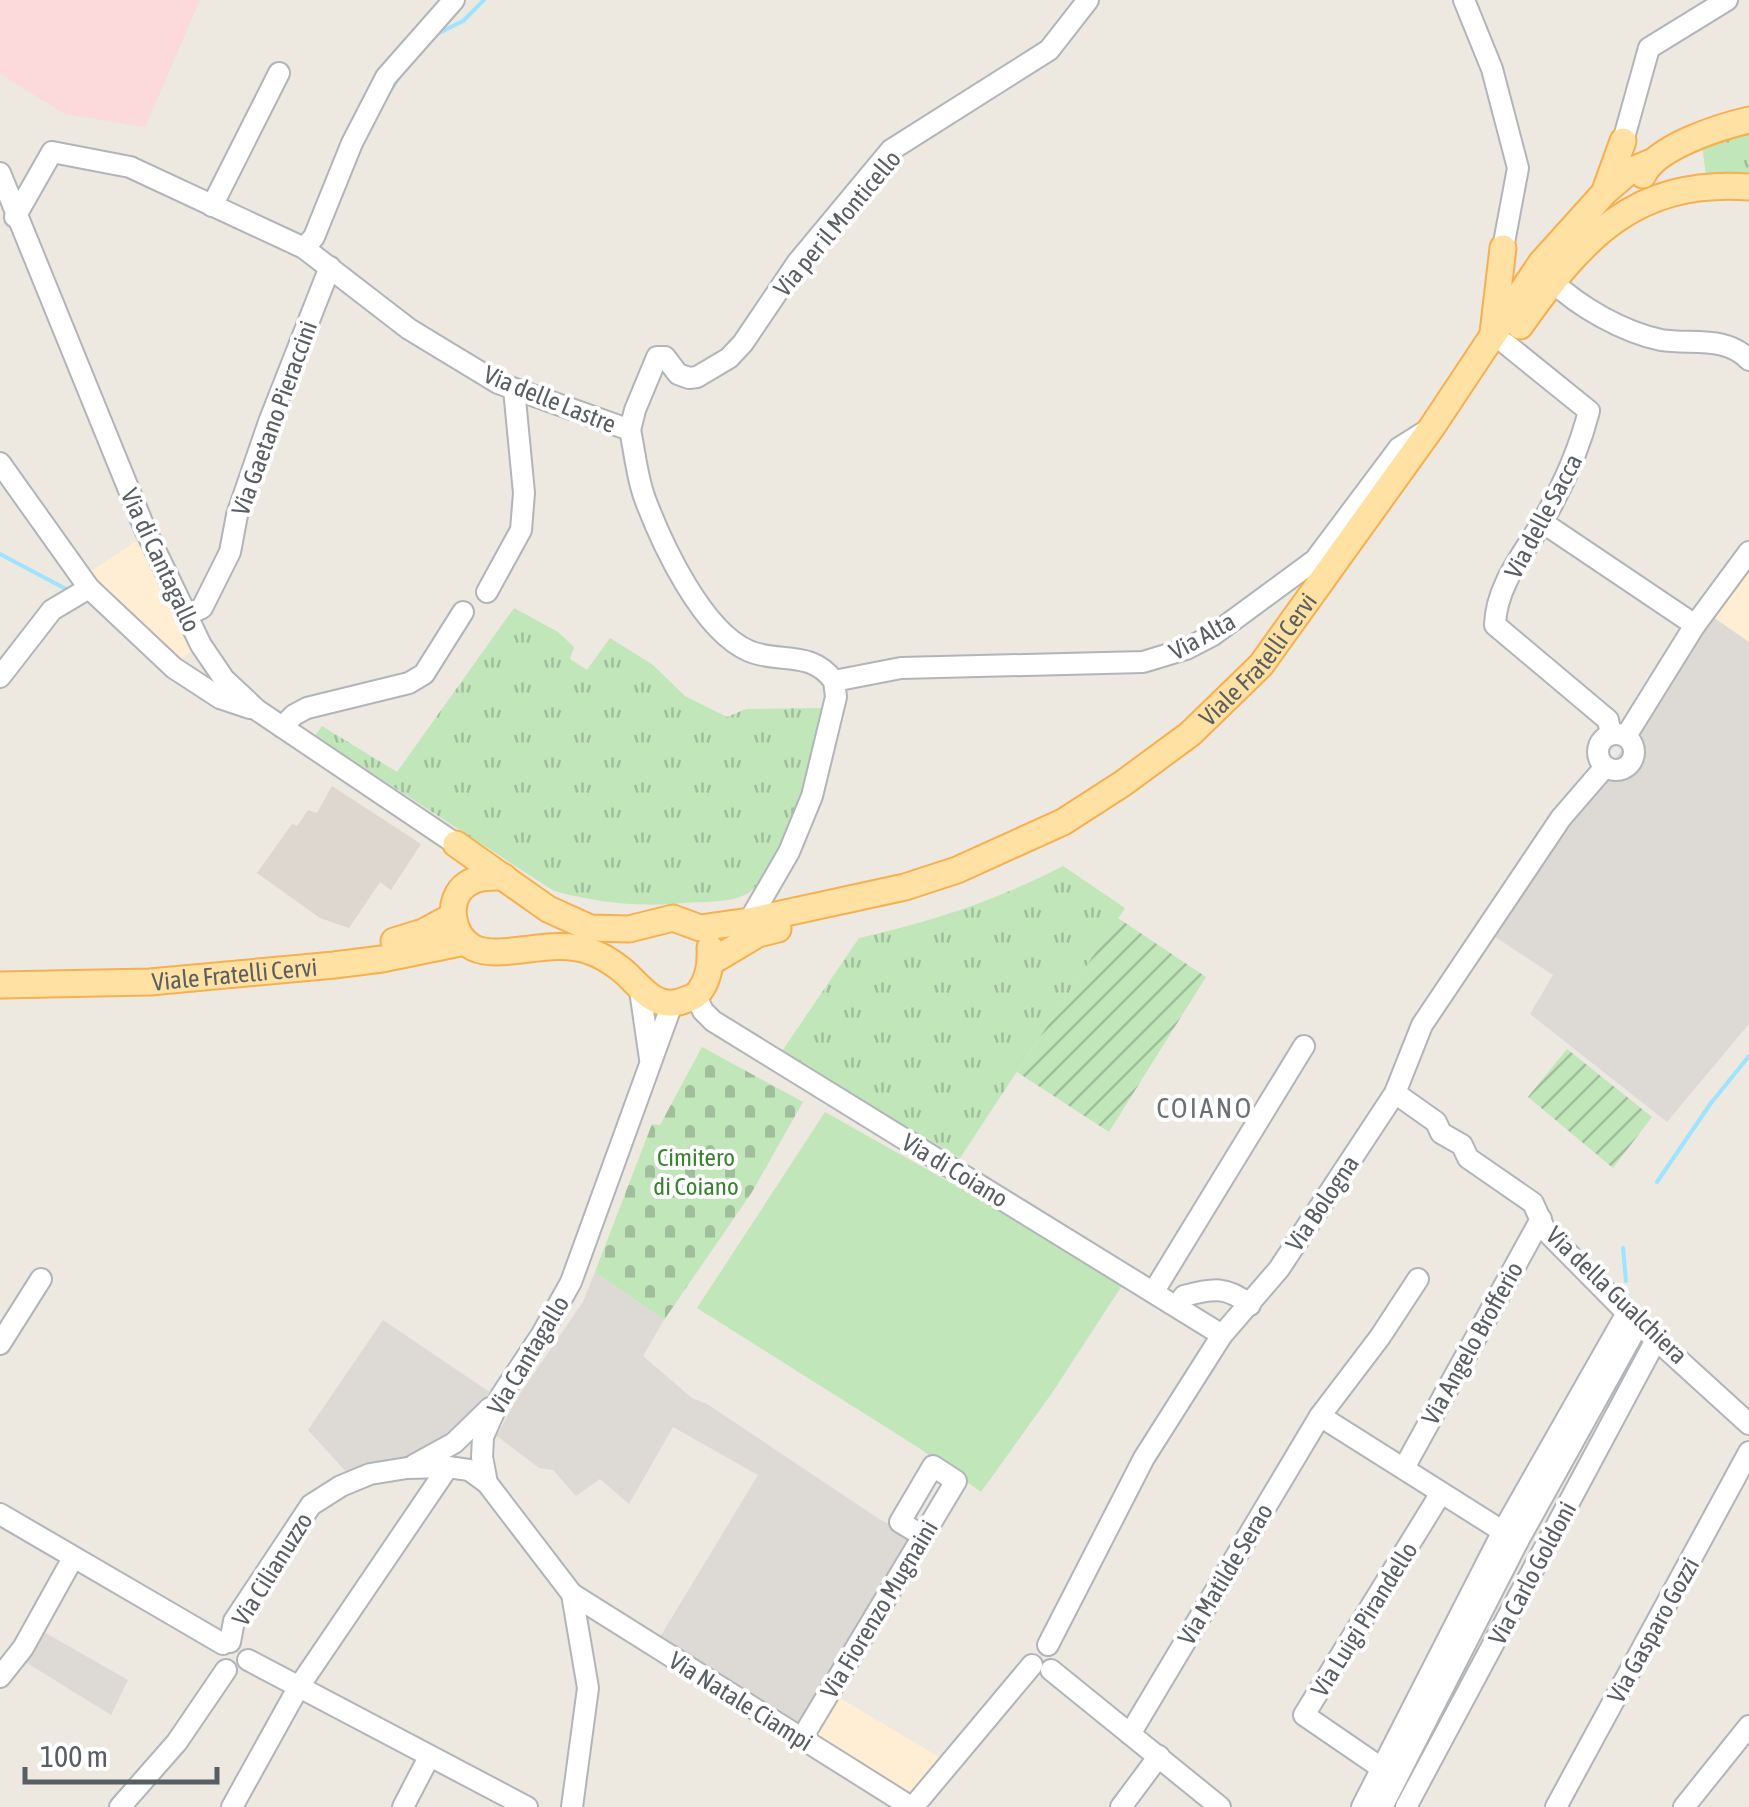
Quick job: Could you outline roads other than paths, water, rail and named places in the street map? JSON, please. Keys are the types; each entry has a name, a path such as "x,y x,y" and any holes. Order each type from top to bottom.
{"main road":[{"name":"Viale Fratelli Cervi","path":"711,962 758,934 848,916 960,883 1067,836 1131,798 1197,748 1270,674 1605,192 1643,176 1698,137 1749,120"},
{"path":"1623,141 1621,160 1643,176"},
{"path":"1605,192 1623,141"},
{"name":"Viale Fratelli Cervi","path":"1643,176 1706,187 1749,187"},
{"name":"Viale Fratelli Cervi","path":"1547,272 1586,241 1643,176"},
{"path":"1502,248 1514,269 1547,272"},
{"path":"1499,342 1502,248"},
{"name":"Viale Fratelli Cervi","path":"456,844 548,909 590,928 629,929 673,918 700,928 867,897 956,870 1062,822 1190,734 1260,665 1432,427 1499,342"},
{"path":"456,844 464,886"},
{"path":"465,942 453,916 454,900 464,886 480,877 504,876"},
{"name":"Viale Fratelli Cervi","path":"0,971 150,968 336,952 408,939 453,916"},
{"path":"684,1000 705,982 711,962 710,945 700,928"},
{"name":"Viale Fratelli Cervi","path":"0,985 150,982 334,965 465,942 488,952 547,945 586,949 624,971 640,990 656,1000 684,1000"}],"street":[{"path":"304,248 314,237 352,143 386,77 454,0"},
{"name":"Via per il Monticello","path":"630,430 634,410 657,357 666,357 678,374 689,378 729,358 743,344 797,264 891,150 1049,50 1088,0"},
{"path":"1464,0 1492,69 1518,168 1502,248"},
{"path":"1623,141 1649,48 1727,0"},
{"path":"212,206 279,73"},
{"name":"Via delle Lastre","path":"15,217 52,152 130,167 304,248 408,329 498,383 630,430 643,496 690,590 721,631 750,652 812,662 834,682"},
{"name":"Via di Cantagallo","path":"0,173 122,477 201,644 224,679 257,710 456,844"},
{"name":"Via Gaetano Pieraccini","path":"187,615 202,608 230,552 237,515 269,422 330,267"},
{"path":"1547,272 1600,315 1632,331 1658,339 1720,344 1732,347 1749,360"},
{"name":"Via delle Sacca","path":"1499,342 1589,411 1578,453 1514,565 1495,624 1608,720 1619,735"},
{"path":"488,592 521,530 524,492 514,389"},
{"name":"Via Alta","path":"834,682 901,668 1143,662 1175,654 1213,634 1315,560 1399,448 1432,427"},
{"path":"0,463 89,588 174,668 220,698 257,710"},
{"path":"1542,522 1695,625"},
{"name":"Via Bologna","path":"1619,735 1634,750 1629,764 1615,770 1598,759 1597,748 1602,739 1619,735 1749,552"},
{"path":"0,677 52,610 89,588"},
{"path":"282,727 306,708 409,683 424,674 463,612"},
{"path":"174,668 194,660 201,644"},
{"path":"749,921 789,852 812,796 836,698 834,682"},
{"name":"Via Bologna","path":"912,1807 1041,1668 1030,1656 1034,1647 1048,1644 1144,1458 1222,1335 1279,1268 1396,1093 1422,1025 1561,818 1605,767"},
{"name":"Via Cantagallo","path":"640,990 652,1066"},
{"name":"Via Cantagallo","path":"488,1483 482,1437 501,1396 571,1282 652,1066 684,1000"},
{"name":"Via di Coiano","path":"684,1000 1222,1335"},
{"path":"1154,1291 1304,1046"},
{"name":"Via della Gualchiera","path":"1396,1093 1462,1145 1468,1158 1533,1203 1545,1230 1633,1318 1749,1424"},
{"name":"Via Angelo Brofferio","path":"1404,1468 1540,1219"},
{"path":"0,1344 41,1279"},
{"name":"Via Matilde Serao","path":"1130,1734 1320,1416 1418,1280"},
{"path":"1178,1306 1184,1296 1225,1290 1234,1291 1250,1305"},
{"name":"Via Carlo Goldoni","path":"1362,1807 1388,1773 1510,1536 1633,1318"},
{"name":"Via Carlo Goldoni","path":"1406,1807 1658,1338"},
{"path":"408,1468 454,1443 501,1396"},
{"path":"1320,1416 1510,1536"},
{"name":"Via Gasparo Gozzi","path":"1556,1807 1749,1452"},
{"name":"Via Fiorenzo Mugnaini","path":"802,1738 923,1536 900,1522 933,1466 956,1480"},
{"path":"232,1807 298,1688 448,1467"},
{"name":"Via Cilianuzzo","path":"120,1807 177,1742 226,1648 311,1505 370,1474 408,1468 470,1470 488,1483"},
{"path":"488,1483 572,1594 588,1688 572,1807"},
{"name":"Via Luigi Pirandello","path":"1388,1773 1304,1715 1441,1494"},
{"path":"0,1514 226,1648"},
{"path":"0,1677 22,1648 74,1558"},
{"name":"Via Natale Ciampi","path":"572,1594 912,1807"},
{"name":"Via Cilianuzzo","path":"226,1648 239,1670 248,1660 298,1688"},
{"path":"1041,1668 1220,1807"},
{"path":"298,1688 527,1807"},
{"path":"1684,1807 1749,1726"},
{"path":"1120,1807 1158,1756"},
{"path":"403,1807 429,1757"},
{"name":"Via Carlo Goldoni","path":"1382,1807 1388,1773"}],"waterway":[{"path":"437,34 463,21 484,0"},
{"path":"387,96 401,74"},
{"path":"0,554 66,589"},
{"path":"1657,1182 1749,1056"},
{"path":"1623,1248 1626,1281"}],"district":[{"name":"COIANO","path":"1205,1108"}],"park label":[{"name":"Cimitero di Coiano","path":"696,1172"}]}
